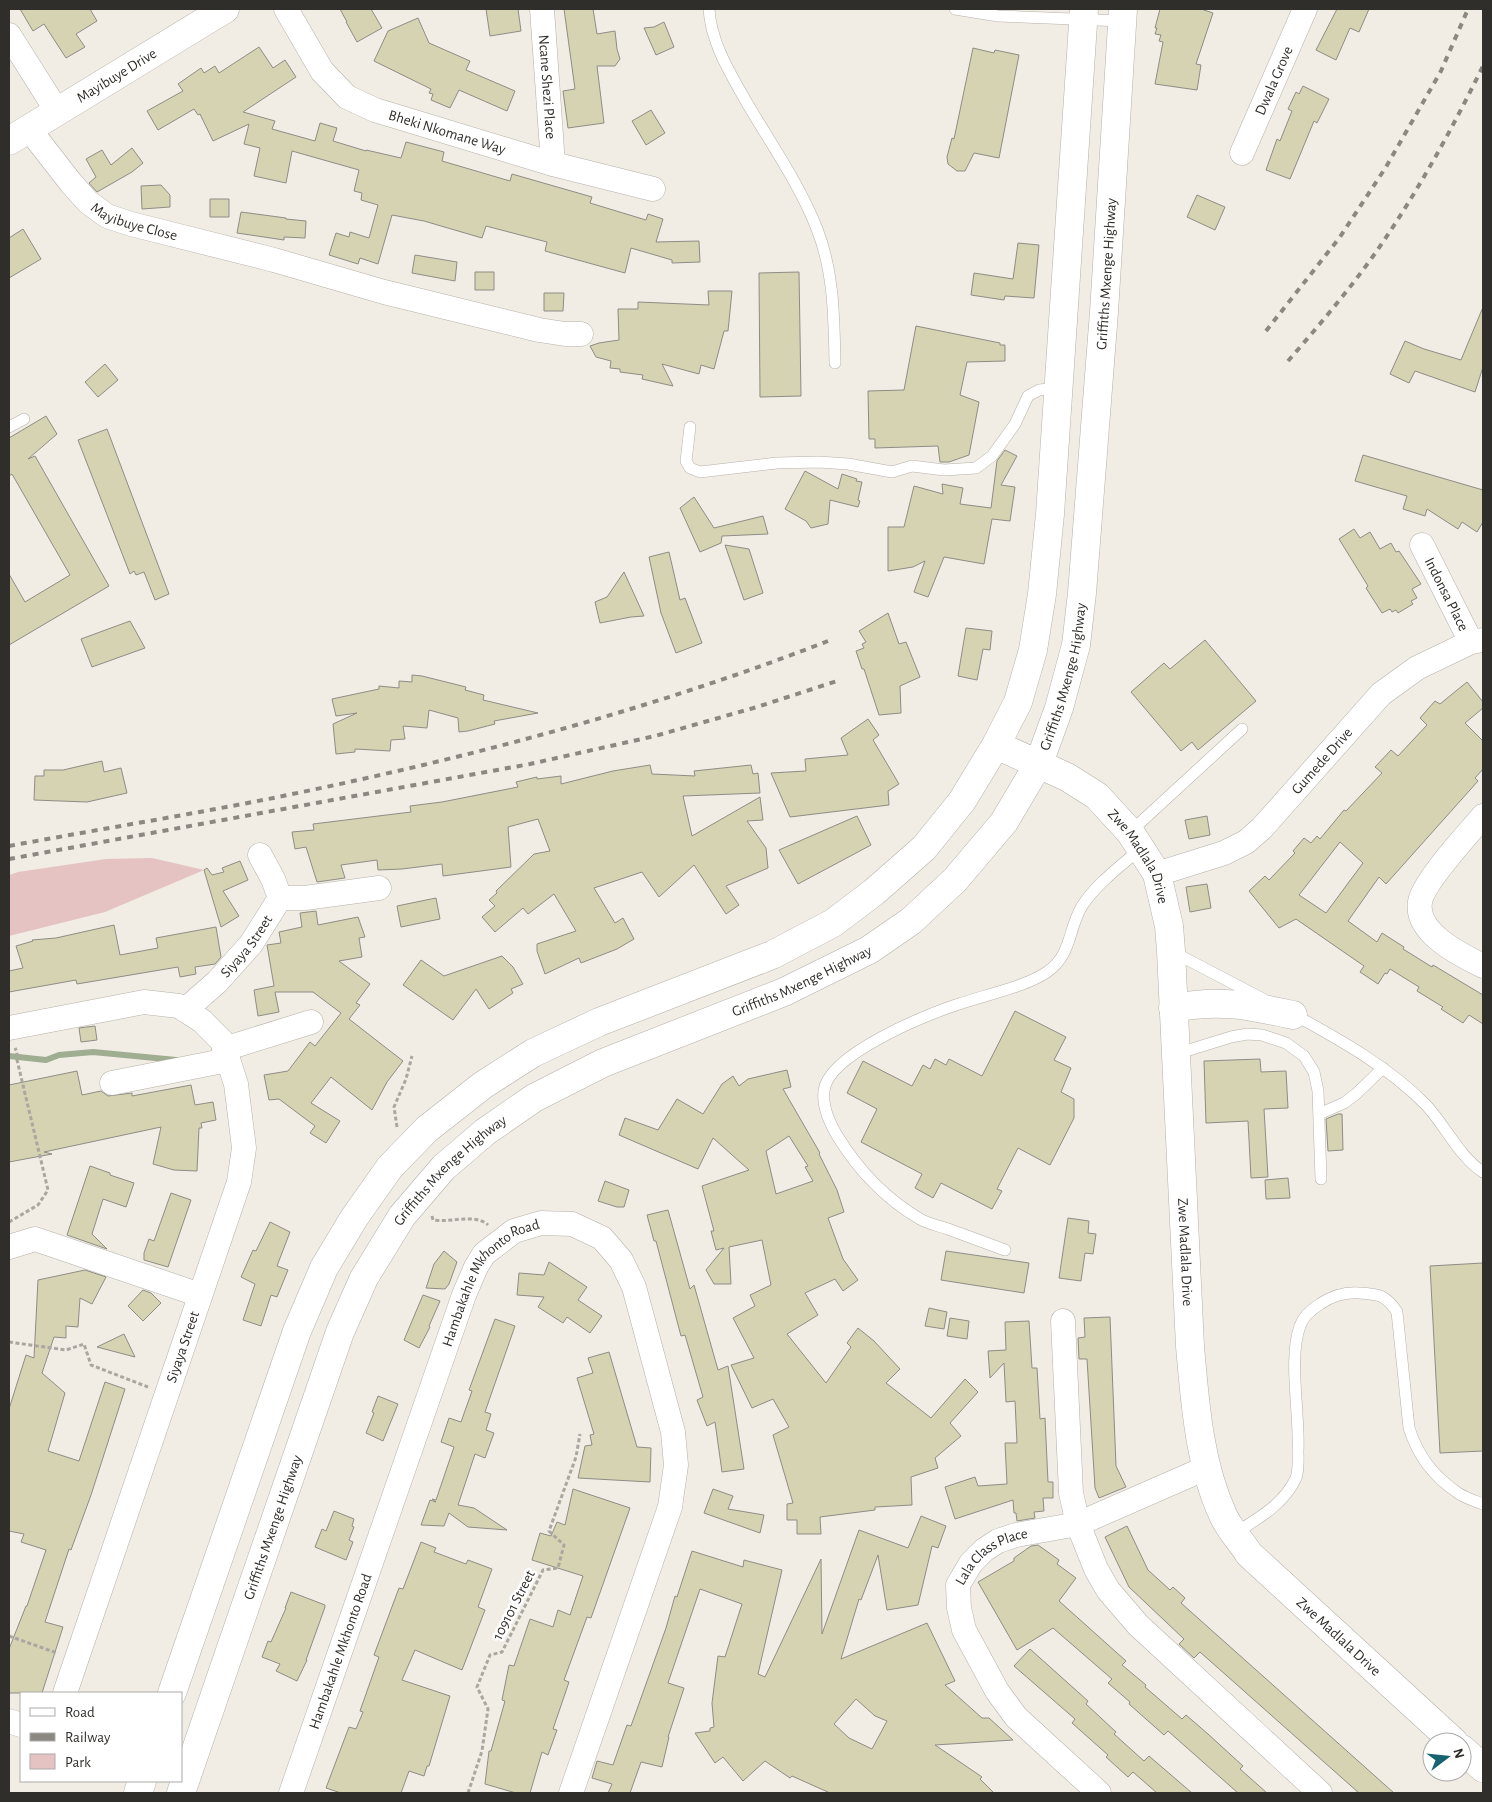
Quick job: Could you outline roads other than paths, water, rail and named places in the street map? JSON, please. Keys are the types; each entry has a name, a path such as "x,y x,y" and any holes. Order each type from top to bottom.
{"street":[{"name":"Bheki Nkomane Way","path":"286,9 322,71 347,97 375,110 553,164 654,189"},
{"name":"Ncane Shezi Place","path":"542,9 553,164"},
{"name":"Dwala Grove","path":"1242,153 1305,9"},
{"name":"Mayibuye Drive","path":"19,135 211,12"},
{"path":"172,1692 297,1331 324,1268 354,1218 390,1167 427,1129 483,1085 533,1053 599,1022 772,955 833,923 874,892 924,848 962,801 996,745 1018,702 1033,650 1042,594 1059,388 1083,14"},
{"name":"Griffiths Mxenge Highway","path":"181,1793 340,1332 364,1278 402,1216 444,1167 485,1132 534,1098 603,1064 784,992 869,950 911,921 956,880 1004,822 1039,763 1059,708 1076,646 1082,593 1104,312 1122,15"},
{"path":"9,35 56,111"},
{"name":"Mayibuye Close","path":"19,135 88,202 107,216 131,224 274,260 384,292 530,328 565,334 582,334"},
{"name":"Indonsa Place","path":"1422,545 1477,641"},
{"name":"Gumede Drive","path":"1156,874 1224,853 1246,842 1262,828 1381,694 1417,668 1477,641"},
{"name":"Zwe Madlala Drive","path":"996,745 1067,777 1097,796 1136,840 1156,874 1169,926 1171,951 1190,1346 1195,1405 1206,1468 1224,1516 1255,1560 1443,1732"},
{"path":"1483,816 1427,884 1420,902 1421,917 1434,936 1457,953 1483,966"},
{"name":"Siyaya Street","path":"185,1010 217,982 251,944 280,898 274,879 260,855"},
{"name":"Siyaya Street","path":"280,898 305,898 379,888"},
{"name":"Siyaya Street","path":"9,1028 144,1002 179,1006 202,1021 222,1041 236,1084 244,1148 239,1182 65,1692"},
{"path":"1174,1008 1206,1002 1245,1004 1293,1015"},
{"path":"112,1083 226,1054 311,1022"},
{"name":"Hambakahle Mkhonto Road","path":"291,1793 464,1295 476,1267 484,1254 502,1239 514,1231 541,1223 572,1224 602,1238 621,1260 634,1287 673,1432 676,1465 670,1507 572,1793"},
{"path":"9,1247 35,1239 200,1295"},
{"path":"1063,1321 1071,1493 1078,1524 1096,1569 1108,1590 1138,1625 1320,1793"},
{"name":"Lala Class Place","path":"1099,1793 1016,1717 1002,1697 983,1667 964,1630 959,1608 958,1585 971,1564 984,1550 998,1541 1016,1535 1078,1524 1206,1468"},
{"path":"1472,1758 1483,1768"}],"lane":[{"path":"709,9 716,46 799,191 818,229 827,263 834,302 835,363"},
{"path":"955,9 998,16 1122,15"},
{"path":"690,427 686,461 690,468 700,472 777,463 818,462 848,464 892,472 912,466 944,470 969,469 976,468 992,456 1015,424 1028,396 1039,390 1059,388"},
{"path":"9,427 24,419"},
{"path":"1005,1250 921,1220 882,1191 851,1157 836,1133 824,1107 824,1090 834,1069 862,1048 914,1022 956,1005 1030,981 1047,972 1067,950 1074,924 1082,906 1136,840 1242,728"},
{"path":"1171,951 1364,1054 1401,1081 1427,1106 1472,1164 1483,1172"},
{"path":"1176,1054 1246,1034 1262,1035 1286,1043 1304,1056 1314,1072 1318,1091 1321,1179"},
{"path":"1319,1114 1344,1103 1383,1068"},
{"path":"1235,1533 1269,1511 1287,1494 1297,1475 1298,1441 1294,1350 1300,1325 1312,1310 1328,1298 1347,1292 1375,1294 1389,1300 1397,1312 1409,1428 1414,1446 1434,1473 1459,1494 1483,1504"}],"waterway":[{"path":"9,1056 46,1060 59,1055 93,1052 176,1060"}],"railway":[{"path":"1266,331 1340,237 1386,167 1441,71 1468,9"},
{"path":"1288,361 1351,286 1385,239 1437,154 1483,66"},
{"path":"9,846 268,799 481,751 622,712 691,690 828,641"},
{"path":"9,859 530,764 655,736 757,707 840,680"}]}
